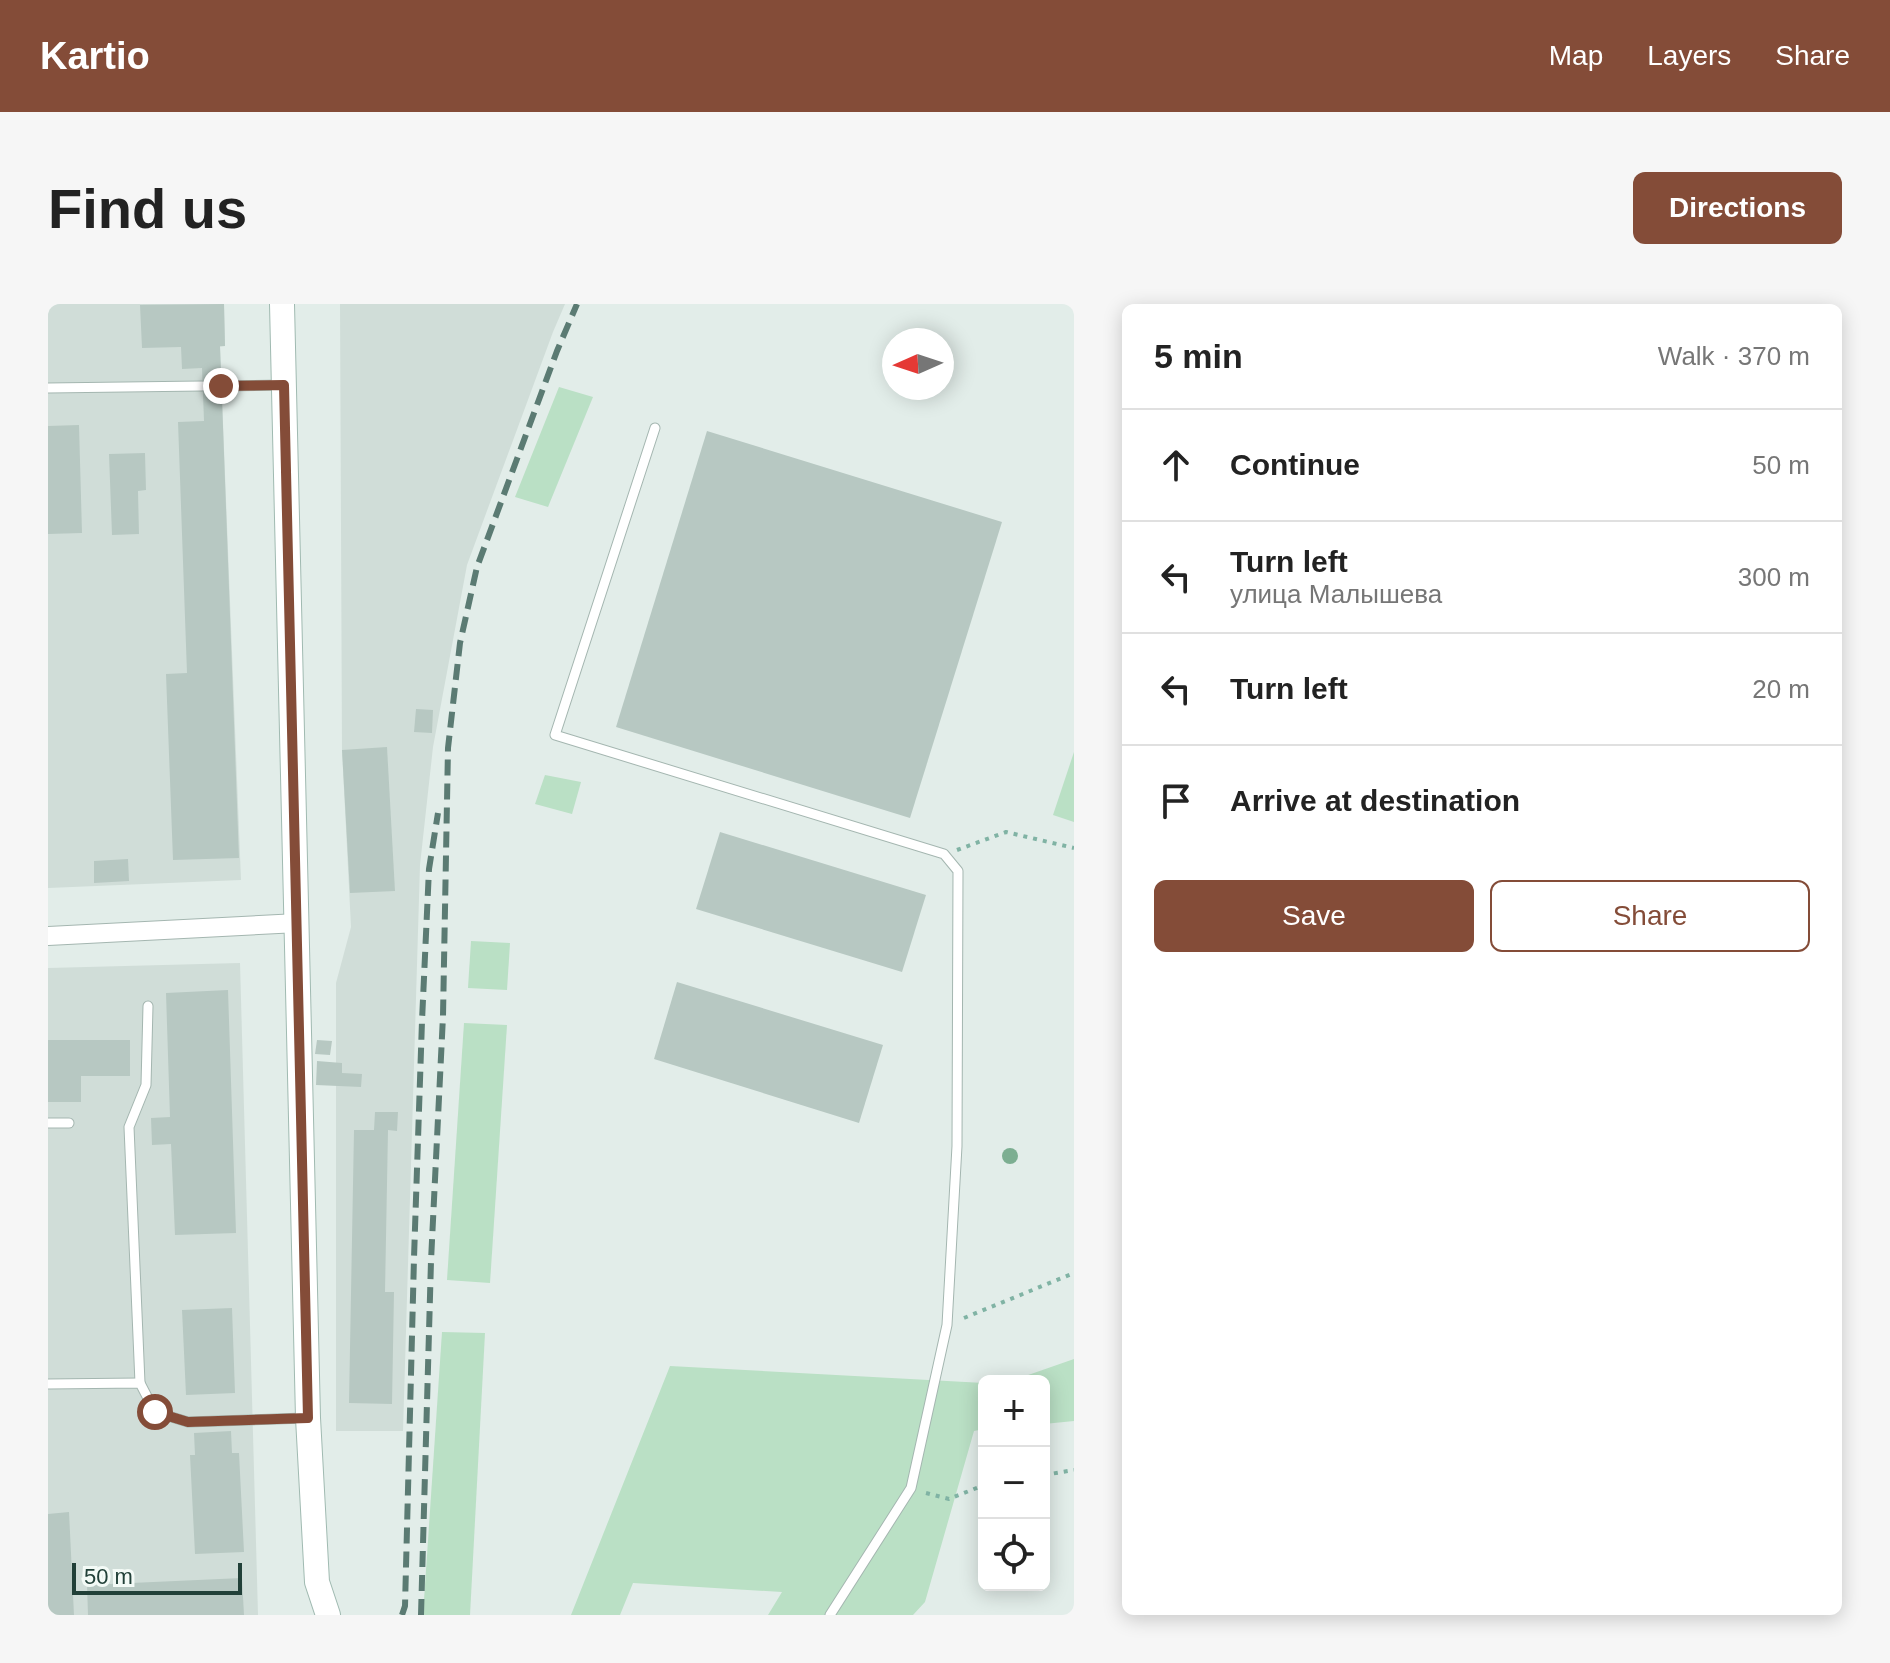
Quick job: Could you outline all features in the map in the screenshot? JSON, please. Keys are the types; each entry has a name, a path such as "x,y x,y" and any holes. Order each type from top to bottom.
{"street":[{"path":"282,304 308,1418 317,1582 328,1615"},
{"path":"48,936 298,923"}],"lane":[{"path":"221,386 284,385"},
{"path":"48,388 202,386"},
{"path":"655,428 555,735 944,854 958,871 957,1146 947,1325 911,1488 830,1615"},
{"path":"148,1006 146,1085 129,1127 140,1383 155,1412 188,1422 308,1418"},
{"path":"48,1123 69,1123"},
{"path":"48,1384 140,1383"}],"path":[{"path":"944,854 1006,832 1074,848"},
{"path":"947,1325 1074,1273"},
{"path":"1050,1474 1074,1470"},
{"path":"911,1488 949,1499 978,1487"}],"shaded area":[{"path":"48,304 224,304 225,346 220,347 241,880 48,888"},
{"path":"340,304 565,304 467,565 433,747 420,865 403,1431 336,1431 336,983 351,927 342,750"},
{"path":"240,963 258,1615 48,1615 48,968"}],"green space":[{"path":"559,387 593,397 548,507 515,497"},
{"path":"1074,752 1074,822 1053,815"},
{"path":"545,775 581,782 572,814 535,804"},
{"path":"471,941 510,943 507,990 468,988"},
{"path":"464,1023 507,1025 490,1283 447,1280"},
{"path":"442,1332 485,1333 470,1615 423,1615"},
{"path":"1074,1359 1074,1421 1050,1423 1050,1375 1028,1375"},
{"path":"670,1366 978,1383 978,1430 974,1431 925,1602 913,1615 768,1615 782,1592 633,1583 620,1615 571,1615"}],"building":[{"path":"224,304 225,346 220,346 239,858 173,860 166,674 187,673 178,422 204,421 202,368 182,369 181,347 142,348 140,305"},
{"path":"79,425 82,533 48,534 48,426"},
{"path":"707,431 1002,522 910,818 616,727"},
{"path":"145,453 146,490 138,491 139,534 112,535 109,454"},
{"path":"416,709 433,710 432,733 414,732"},
{"path":"387,747 395,891 350,893 342,750"},
{"path":"720,832 926,895 902,972 696,909"},
{"path":"128,859 129,881 94,883 94,861"},
{"path":"677,982 883,1045 859,1123 654,1059"},
{"path":"228,990 236,1233 175,1235 171,1144 152,1145 151,1118 170,1117 166,993"},
{"path":"48,1040 130,1040 130,1076 81,1076 81,1102 48,1102"},
{"path":"317,1040 332,1041 330,1055 315,1054"},
{"path":"317,1061 342,1063 342,1073 362,1074 361,1087 316,1085"},
{"path":"375,1112 398,1112 397,1131 388,1130 385,1292 394,1292 392,1404 349,1403 354,1130 374,1130"},
{"path":"232,1308 235,1393 186,1395 182,1310"},
{"path":"231,1431 232,1453 239,1453 244,1552 195,1554 190,1455 195,1455 194,1433"},
{"path":"69,1512 74,1615 48,1615 48,1514"},
{"path":"242,1578 244,1615 88,1615 87,1585"}],"railway":[{"path":"421,1615 431,1261 443,1016 448,748 460,643 477,567 577,304"},
{"path":"402,1615 405,1606 422,1021 429,869 438,813"}],"route":[{"path":"155,1412 188,1422 308,1418 284,385 221,386"}]}
